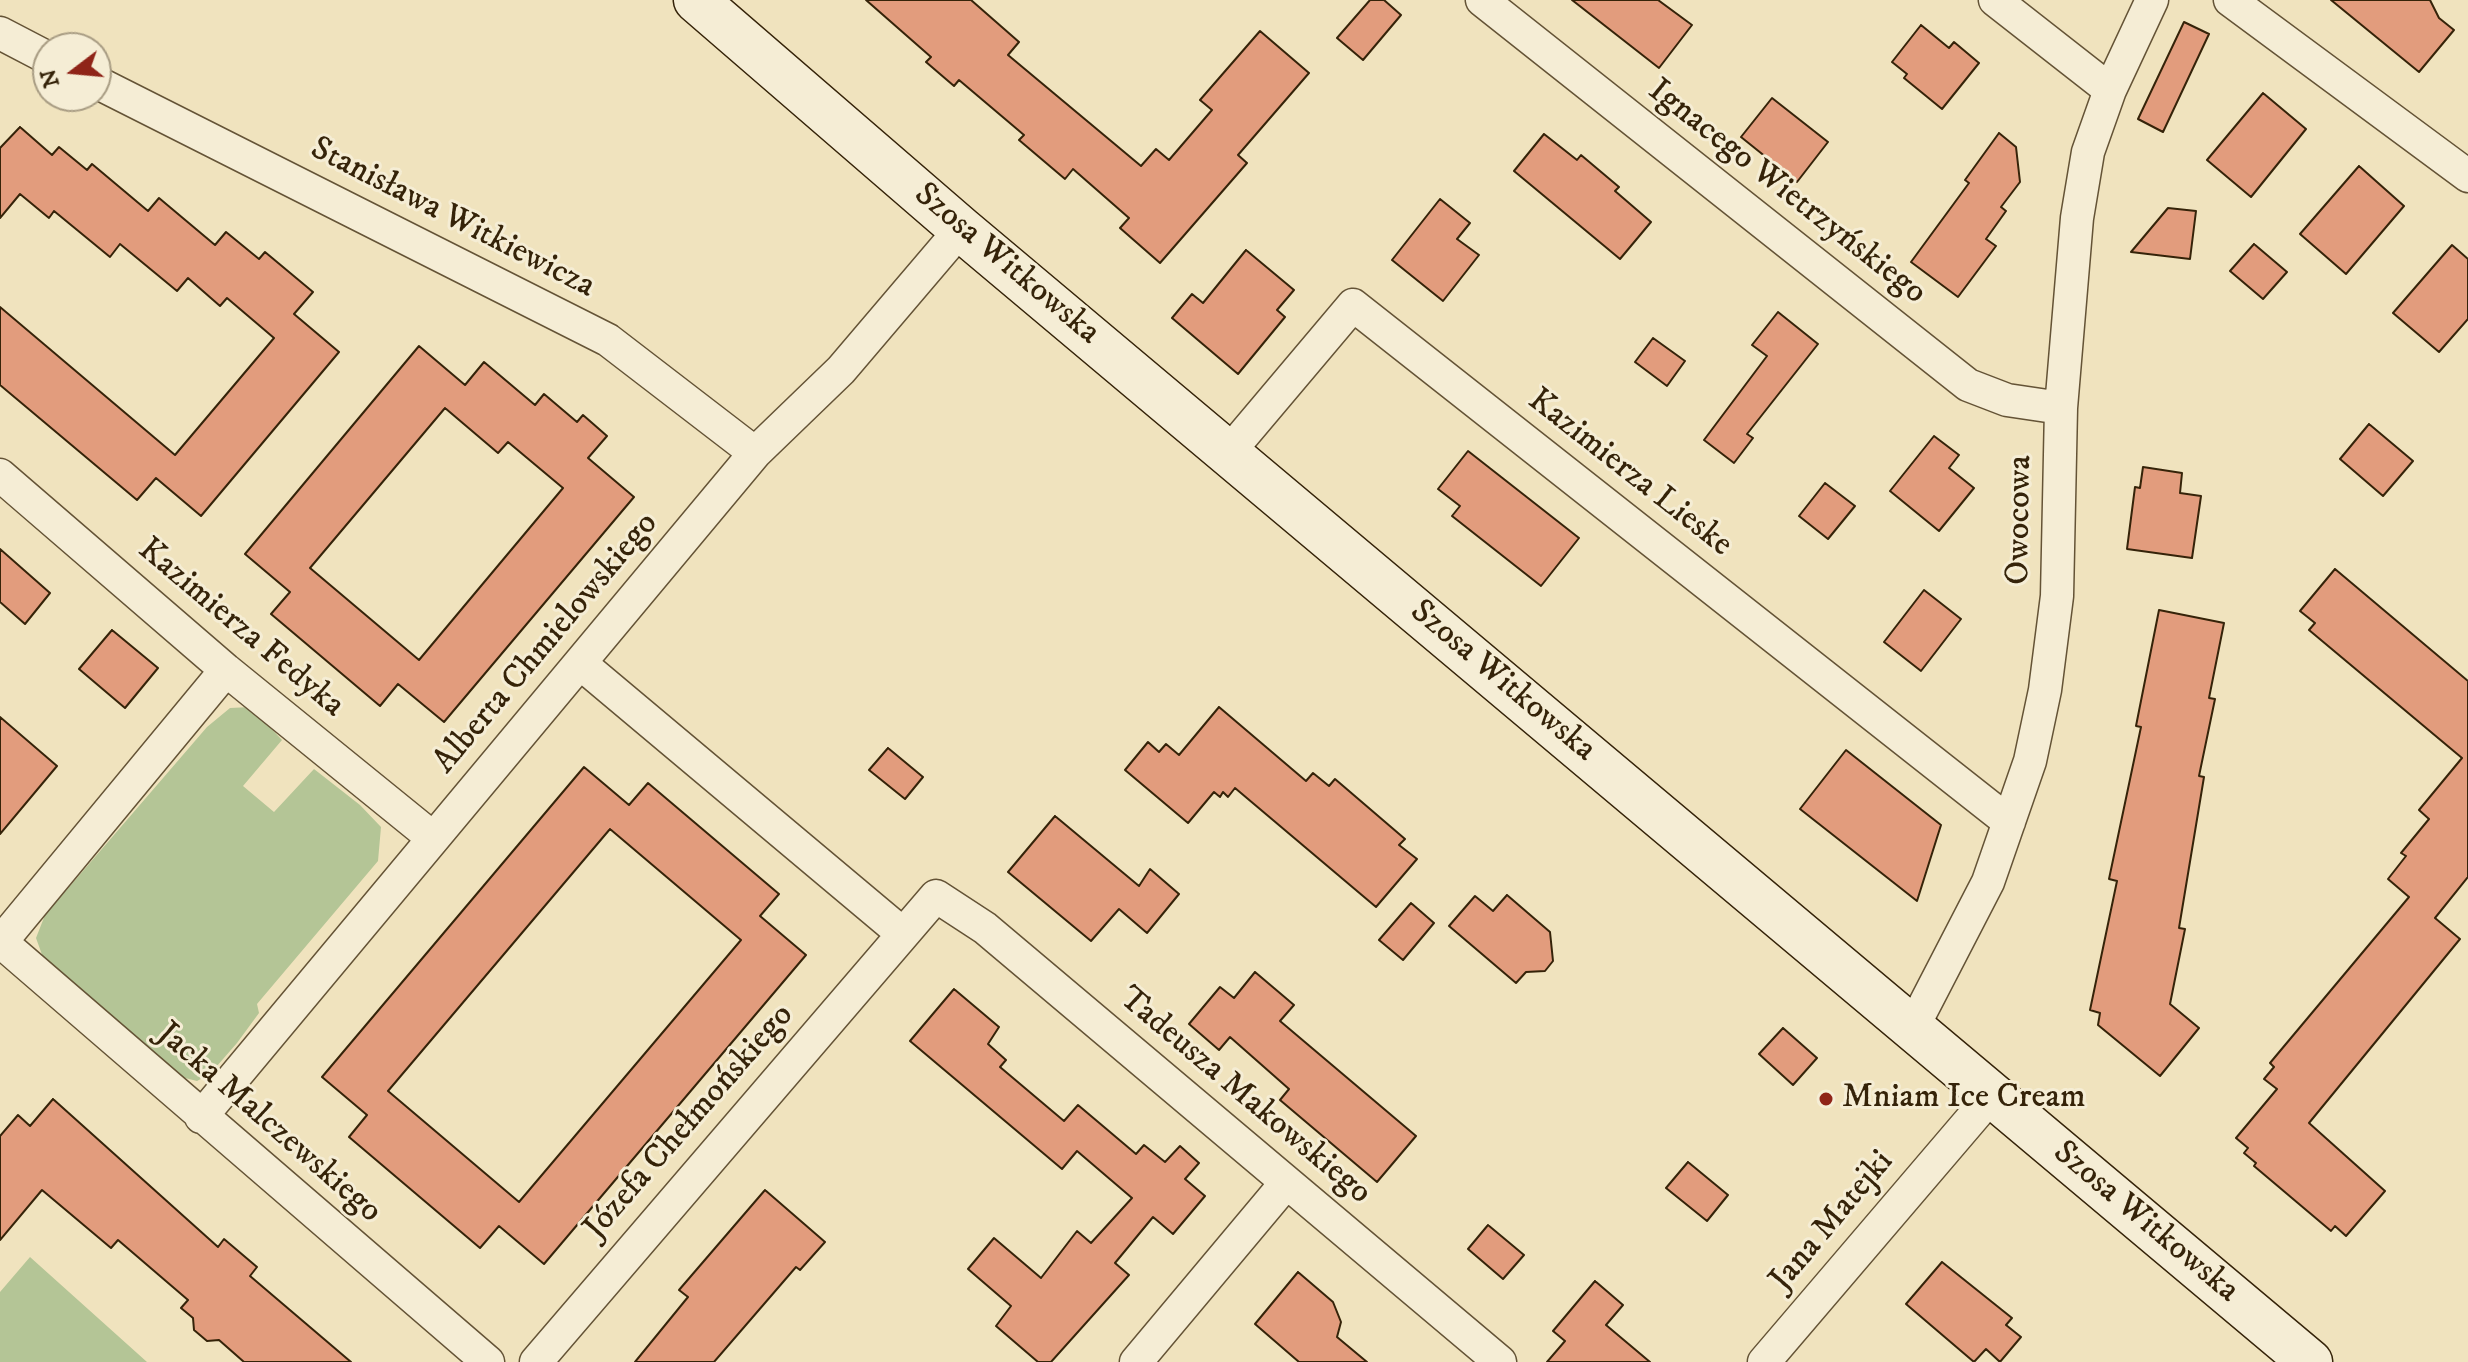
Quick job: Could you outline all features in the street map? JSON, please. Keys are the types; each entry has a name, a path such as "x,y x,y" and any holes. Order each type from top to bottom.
{"street":[{"name":"Szosa Witkowska","path":"696,0 961,229 2310,1362"},
{"name":"Ignacego Wietrzyńskiego","path":"1482,0 1968,385 2007,400 2061,408"},
{"path":"1995,0 2110,90"},
{"name":"Owocowa","path":"1912,1029 1988,882 2033,747 2045,690 2057,596 2061,408 2079,205 2088,152 2110,90 2152,0"},
{"path":"2230,0 2468,176"},
{"path":"0,33 32,50"},
{"name":"Stanisława Witkiewicza","path":"112,90 608,340 755,453"},
{"name":"Alberta Chmielowskiego","path":"201,1117 755,453 841,370 961,229"},
{"name":"Kazimierza Lieske","path":"1229,452 1353,305 2009,822"},
{"name":"Kazimierza Fedyka","path":"0,475 226,670 433,838"},
{"path":"580,663 903,934"},
{"path":"1,942 226,670"},
{"name":"Józefa Chełmońskiego","path":"536,1362 936,896"},
{"name":"Tadeusza Makowskiego","path":"936,896 985,928 1500,1362"},
{"name":"Jacka Malczewskiego","path":"1,942 488,1362"},
{"name":"Jana Matejki","path":"1764,1362 1992,1095"},
{"path":"1136,1362 1286,1183"}],"green space":[{"path":"251,707 282,740 243,786 274,812 314,769 360,805 381,827 378,861 257,1004 259,1013 237,1043 210,1074 197,1081 177,1076 45,963 36,938 45,915 207,727 230,708"},
{"path":"30,1257 147,1362 0,1362 0,1292"}],"building":[{"path":"866,0 971,0 1019,42 1008,55 1141,166 1156,149 1169,160 1212,110 1200,100 1260,31 1309,73 1238,155 1247,163 1160,263 1120,228 1129,218 1073,169 1065,179 1019,140 1024,135 959,80 954,86 926,62 931,57"},
{"path":"1370,0 1384,0 1401,15 1363,60 1337,38"},
{"path":"1572,0 1658,0 1692,25 1659,68"},
{"path":"2331,0 2430,0 2439,18 2454,30 2419,72"},
{"path":"2184,22 2209,34 2163,132 2138,119"},
{"path":"1921,25 1949,48 1954,42 1979,63 1942,109 1904,78 1907,74 1892,62"},
{"path":"2263,93 2306,129 2251,197 2207,160"},
{"path":"1772,98 1828,142 1797,182 1741,137"},
{"path":"20,127 52,155 59,147 87,170 92,164 148,211 159,198 215,245 226,232 259,259 265,252 313,292 294,314 339,352 201,516 156,478 137,500 0,385 0,307 175,455 274,338 227,298 220,306 188,278 177,291 120,244 110,257 54,211 49,218 20,194 0,218 0,148"},
{"path":"1999,133 2016,147 2020,182 2001,207 2006,211 1986,239 1996,246 1958,297 1911,262 1969,183 1965,180"},
{"path":"1544,134 1577,160 1581,155 1619,187 1615,191 1651,222 1620,259 1514,171"},
{"path":"2359,166 2404,206 2346,274 2300,234"},
{"path":"1440,199 1470,223 1457,239 1479,255 1443,301 1392,260"},
{"path":"2168,208 2196,211 2190,259 2131,252"},
{"path":"2254,244 2287,272 2263,299 2230,271"},
{"path":"2452,245 2468,259 2468,319 2439,352 2393,313"},
{"path":"1246,250 1294,290 1277,310 1285,317 1238,374 1172,318 1192,294 1203,303"},
{"path":"1778,312 1818,344 1747,434 1753,438 1734,463 1704,440 1767,356 1752,345"},
{"path":"1653,338 1685,361 1667,386 1635,362"},
{"path":"419,346 465,385 484,362 535,405 544,394 577,422 583,415 607,436 588,458 634,497 444,722 398,684 380,706 271,614 290,592 245,554","holes":["445,408 498,453 508,442 563,488 419,660 310,568"]},
{"path":"2369,424 2413,461 2383,496 2340,459"},
{"path":"1934,436 1959,455 1949,468 1974,488 1939,531 1890,491"},
{"path":"1468,451 1579,538 1541,586 1452,516 1460,506 1438,489"},
{"path":"2143,467 2182,473 2180,493 2201,496 2192,558 2127,549 2135,487 2140,488"},
{"path":"1825,483 1855,506 1828,539 1799,516"},
{"path":"0,549 50,593 25,624 0,602"},
{"path":"2335,569 2468,681 2468,877 2435,918 2460,939 2309,1123 2385,1191 2346,1236 2335,1226 2331,1231 2254,1166 2256,1163 2244,1153 2248,1148 2236,1138 2277,1089 2264,1079 2274,1067 2270,1063 2409,897 2388,879 2406,856 2401,853 2429,819 2419,810 2462,758 2309,630 2315,623 2300,611"},
{"path":"1924,590 1961,619 1921,671 1884,642"},
{"path":"2159,610 2224,623 2209,698 2215,699 2199,776 2204,777 2179,928 2185,929 2170,1004 2199,1028 2160,1076 2098,1025 2100,1013 2090,1010 2117,881 2109,879 2141,727 2136,726"},
{"path":"112,630 158,668 125,708 79,669"},
{"path":"1219,707 1306,781 1313,773 1329,786 1335,779 1405,839 1399,845 1417,859 1376,907 1235,788 1228,797 1223,792 1220,797 1214,792 1188,823 1125,770 1148,742 1159,752 1166,744 1179,755"},
{"path":"0,717 57,766 0,834"},
{"path":"888,748 923,777 905,799 869,770"},
{"path":"1846,750 1941,825 1917,901 1800,809"},
{"path":"584,767 629,805 648,783 779,894 760,916 806,955 544,1264 499,1226 480,1248 349,1137 367,1115 322,1077","holes":["610,829 741,940 519,1202 388,1091"]},
{"path":"1055,816 1139,886 1150,869 1179,894 1147,933 1119,909 1091,941 1008,872"},
{"path":"1507,895 1550,932 1553,961 1545,971 1526,972 1516,983 1449,926 1475,896 1493,911"},
{"path":"1411,903 1434,923 1403,960 1379,940"},
{"path":"1255,972 1294,1005 1280,1021 1416,1136 1377,1182 1280,1100 1289,1089 1230,1037 1219,1050 1189,1024 1220,987 1234,998"},
{"path":"954,989 999,1027 988,1044 1006,1060 1000,1067 1064,1121 1078,1105 1136,1154 1144,1145 1165,1162 1180,1146 1199,1163 1185,1179 1205,1196 1173,1234 1153,1217 1115,1263 1129,1275 1051,1362 1038,1362 996,1326 1011,1306 968,1269 994,1238 1041,1278 1077,1231 1091,1243 1132,1198 1077,1151 1062,1169 910,1041"},
{"path":"1783,1028 1817,1058 1793,1085 1759,1054"},
{"path":"53,1099 218,1247 224,1239 257,1267 250,1276 351,1362 244,1362 219,1340 207,1341 194,1330 193,1318 181,1308 188,1300 118,1240 111,1248 42,1190 0,1240 0,1136 18,1115 30,1126"},
{"path":"1688,1162 1728,1195 1707,1221 1666,1188"},
{"path":"765,1190 825,1242 800,1270 796,1267 714,1362 635,1362 688,1297 679,1290"},
{"path":"1488,1225 1524,1255 1503,1279 1468,1249"},
{"path":"1942,1262 2012,1318 2006,1325 2021,1337 2000,1362 1986,1349 1974,1362 1906,1304"},
{"path":"1298,1272 1333,1302 1341,1322 1337,1337 1367,1362 1299,1362 1255,1324"},
{"path":"1595,1281 1623,1305 1606,1325 1650,1362 1547,1362 1565,1341 1553,1331"}],"place":[{"name":"Mniam Ice Cream","path":"1826,1099"}]}
